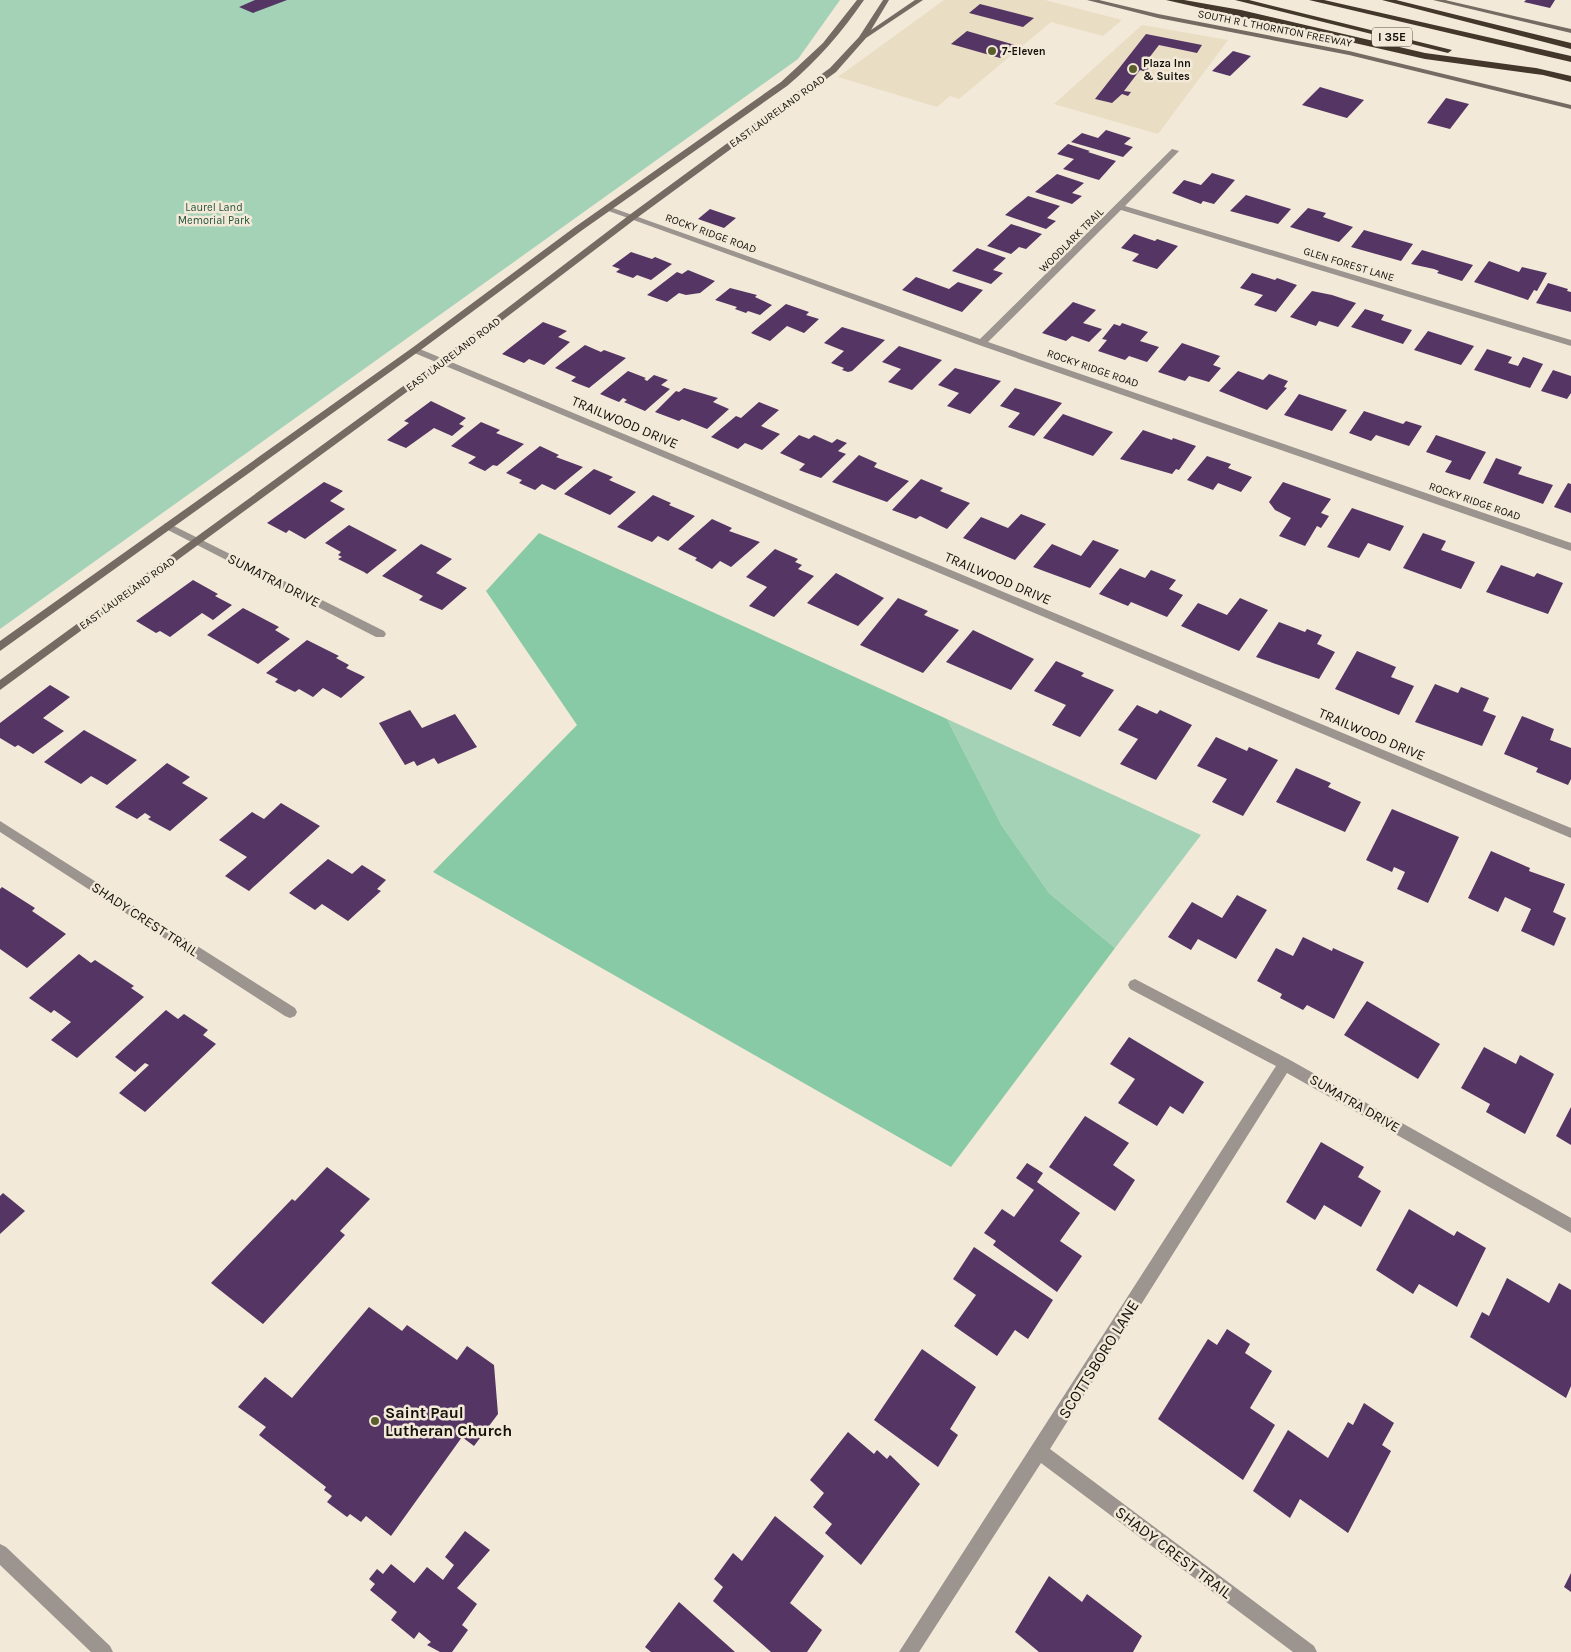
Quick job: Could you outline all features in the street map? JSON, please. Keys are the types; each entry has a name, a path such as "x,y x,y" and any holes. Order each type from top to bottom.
{"highway":[{"path":"1170,0 1226,10 1425,56 1546,73"},
{"name":"SOUTH R L THORNTON FREEWAY","path":"1239,0 1571,79"},
{"name":"I 35E","path":"1313,0 1571,59"},
{"path":"1386,0 1571,46"}],"main road":[{"name":"EAST LAURELAND ROAD","path":"0,647 803,69 837,35 861,0"},
{"name":"EAST LAURELAND ROAD","path":"0,686 442,362 631,218 833,70 862,38 886,0"},
{"path":"862,38 920,0"},
{"name":"SOUTH R L THORNTON FREEWAY","path":"1090,0 1158,16 1349,53 1571,107"},
{"path":"1436,0 1571,31"}],"street":[{"name":"WOODLARK TRAIL","path":"982,343 1175,151"},
{"name":"GLEN FOREST LANE","path":"1120,207 1571,343"},
{"name":"ROCKY RIDGE ROAD","path":"607,209 982,343 1571,547"},
{"name":"TRAILWOOD DRIVE","path":"415,350 1571,833"},
{"name":"SUMATRA DRIVE","path":"168,526 380,634"},
{"name":"SHADY CREST TRAIL","path":"0,826 290,1012"},
{"name":"SUMATRA DRIVE","path":"1136,985 1285,1064 1571,1226"},
{"name":"SCOTTSBORO LANE","path":"908,1652 1039,1451 1285,1064"},
{"name":"SHADY CREST TRAIL","path":"1039,1451 1308,1652"},
{"path":"0,1553 104,1652"}],"shaded area":[{"path":"944,0 1045,0 1122,20 1103,36 1051,22 959,99 950,96 937,107 838,77"},
{"path":"1142,25 1228,40 1158,134 1054,104"}],"green space":[{"name":"Laurel Land Memorial Park","path":"0,0 840,0 798,59 0,629"},
{"path":"539,533 947,719 1002,826 1049,893 1115,948 951,1167 433,872 577,725 486,591"},
{"path":"947,719 1201,835 1115,948 1049,893 1002,826"}],"building":[{"path":"255,0 287,0 253,13 239,7"},
{"path":"1526,0 1555,0 1550,8 1524,2"},
{"name":"7-Eleven","path":"980,4 1034,18 1023,27 969,13"},
{"name":"7-Eleven","path":"967,31 1015,45 1000,58 951,44"},
{"name":"Plaza Inn & Suites","path":"1146,34 1202,45 1197,53 1159,45 1142,67 1149,68 1146,72 1140,70 1124,91 1131,92 1128,96 1122,94 1112,103 1095,99"},
{"path":"1233,51 1251,56 1230,76 1212,71"},
{"path":"1320,87 1364,100 1347,118 1302,105"},
{"path":"1446,98 1469,104 1450,129 1427,123"},
{"path":"1106,130 1131,138 1124,144 1133,147 1123,157 1071,142 1082,133 1098,138"},
{"path":"1068,144 1116,161 1099,180 1063,169 1074,159 1057,154"},
{"path":"1212,173 1235,180 1214,204 1203,201 1201,204 1172,193 1184,180 1201,185"},
{"path":"1057,174 1084,183 1072,193 1082,196 1072,204 1035,192"},
{"path":"1246,195 1291,209 1278,224 1230,211"},
{"path":"1028,196 1060,206 1047,218 1056,221 1046,229 1005,215"},
{"path":"1308,208 1326,213 1323,217 1353,227 1339,242 1290,227"},
{"path":"710,209 736,218 724,228 698,219"},
{"path":"1011,224 1042,234 1026,249 1019,247 1011,254 987,246"},
{"path":"1364,230 1413,244 1401,261 1351,247"},
{"path":"1134,234 1178,246 1157,269 1132,261 1139,254 1121,248"},
{"path":"977,248 1006,258 993,270 1003,273 991,284 952,271"},
{"path":"1422,250 1473,265 1462,281 1437,273 1439,271 1434,269 1411,264"},
{"path":"631,252 652,259 655,257 672,264 651,280 637,275 633,278 616,272 620,269 612,266"},
{"path":"1489,261 1519,272 1522,267 1547,273 1537,291 1534,290 1528,300 1474,282"},
{"path":"688,270 715,281 700,293 686,295 679,293 667,302 647,295 677,272 682,274"},
{"path":"1252,273 1275,280 1277,278 1297,285 1276,312 1254,305 1263,295 1240,288"},
{"path":"916,277 949,289 958,282 983,290 962,312 902,290"},
{"path":"1548,283 1568,289 1567,291 1571,292 1571,312 1536,303"},
{"path":"730,288 757,295 755,297 772,305 760,315 748,311 746,313 735,309 737,307 715,300"},
{"path":"1312,291 1356,303 1338,327 1319,321 1316,326 1290,317"},
{"path":"1073,302 1096,310 1083,323 1102,329 1089,342 1072,336 1066,341 1042,333"},
{"path":"786,304 809,312 806,315 819,319 804,333 787,326 770,341 751,333"},
{"path":"1365,309 1384,315 1381,320 1412,330 1403,344 1351,327"},
{"path":"543,322 567,331 558,337 570,342 544,365 529,359 524,363 502,354"},
{"path":"1122,323 1148,332 1140,341 1159,347 1147,362 1129,356 1125,360 1098,351 1107,340 1102,339 1114,324 1120,326"},
{"path":"842,327 885,340 852,371 848,372 842,370 844,368 831,363 844,351 824,343"},
{"path":"1428,331 1474,346 1461,365 1414,350"},
{"path":"1182,343 1220,356 1213,365 1221,368 1209,382 1189,376 1185,381 1158,372"},
{"path":"585,345 601,352 604,350 626,358 589,388 571,381 576,377 555,368"},
{"path":"899,346 942,360 912,390 888,382 901,369 882,362"},
{"path":"1487,349 1512,357 1508,363 1518,366 1523,357 1543,364 1530,388 1474,370"},
{"path":"955,368 1001,381 970,414 947,406 959,393 938,385"},
{"path":"1553,370 1571,376 1571,393 1567,399 1541,391"},
{"path":"628,371 646,378 644,379 647,381 654,375 668,380 661,385 670,389 645,411 624,402 627,400 623,398 619,402 600,394"},
{"path":"1238,371 1263,380 1269,374 1288,381 1284,387 1287,388 1267,410 1219,391"},
{"path":"684,388 718,398 713,402 729,409 707,429 682,419 679,421 655,412 676,391 679,392"},
{"path":"1015,388 1062,403 1034,436 1008,427 1020,413 1000,406"},
{"path":"1299,394 1347,410 1332,431 1284,415"},
{"path":"431,401 466,418 459,424 464,426 452,436 434,428 406,448 387,440 409,423 404,421"},
{"path":"759,402 779,410 761,426 780,434 762,450 745,443 738,449 711,437 736,416 741,418"},
{"path":"1364,411 1403,424 1406,421 1422,426 1409,446 1376,435 1371,441 1349,433"},
{"path":"1063,414 1113,432 1093,456 1043,438"},
{"path":"481,422 500,430 496,433 524,444 497,466 493,465 485,471 468,463 476,457 451,446"},
{"path":"1143,430 1196,446 1179,470 1176,469 1172,474 1120,459"},
{"path":"799,435 809,439 814,435 832,443 837,439 847,443 838,451 846,454 821,478 799,470 805,464 780,453"},
{"path":"1436,435 1486,452 1470,480 1445,472 1452,461 1426,452"},
{"path":"540,446 559,455 556,457 583,467 555,490 542,484 535,490 519,483 522,480 506,473"},
{"path":"859,455 877,463 874,467 909,481 887,502 832,482"},
{"path":"1207,456 1231,464 1228,468 1252,477 1241,492 1218,483 1213,490 1187,480"},
{"path":"1496,458 1522,467 1518,474 1553,485 1543,504 1483,483"},
{"path":"594,469 613,477 609,480 636,492 610,515 564,494"},
{"path":"921,479 943,488 940,491 970,503 947,529 920,516 916,519 892,510"},
{"path":"324,482 343,491 330,501 345,509 305,539 289,530 286,533 267,523"},
{"path":"1283,482 1331,499 1321,513 1329,516 1321,528 1317,526 1305,546 1279,536 1291,518 1275,510 1269,502"},
{"path":"1568,483 1571,484 1571,513 1554,507"},
{"path":"653,495 671,503 669,505 695,516 668,541 658,536 652,542 617,527"},
{"path":"1352,508 1404,526 1390,551 1368,543 1359,558 1327,547"},
{"path":"1021,514 1046,524 1015,560 963,538 981,517 1008,528"},
{"path":"712,519 732,528 729,531 760,542 731,567 720,561 712,569 695,560 697,558 678,549"},
{"path":"349,525 397,550 367,574 338,559 342,557 338,555 341,552 325,543"},
{"path":"1423,533 1446,541 1441,550 1475,562 1461,589 1403,568"},
{"path":"1093,540 1119,550 1090,588 1033,567 1052,544 1081,556"},
{"path":"421,544 452,559 436,573 467,588 442,610 419,600 423,596 382,576"},
{"path":"775,549 798,559 795,562 802,565 798,569 814,576 774,617 749,606 767,587 746,577"},
{"path":"1501,565 1534,577 1537,573 1563,583 1548,614 1486,592"},
{"path":"1120,568 1145,578 1151,570 1176,580 1169,589 1183,595 1167,617 1131,602 1128,606 1099,594"},
{"path":"836,573 884,598 858,626 807,603"},
{"path":"193,580 218,594 215,596 232,605 213,620 202,613 170,637 160,631 156,633 136,621"},
{"path":"898,598 928,611 924,615 959,630 923,673 860,645"},
{"path":"1240,598 1268,610 1239,651 1181,626 1198,603 1227,615"},
{"path":"243,608 279,627 275,630 290,639 258,664 207,635"},
{"path":"1279,622 1305,632 1307,629 1322,635 1317,644 1335,652 1319,679 1256,657"},
{"path":"973,630 1034,659 1011,690 946,662"},
{"path":"307,640 339,656 336,658 349,665 346,668 365,677 341,698 323,688 313,697 299,689 295,692 275,682 278,679 266,673"},
{"path":"1357,651 1396,667 1391,677 1414,686 1399,715 1335,689"},
{"path":"1056,661 1084,673 1081,676 1114,690 1080,737 1052,725 1066,705 1034,691"},
{"path":"1435,684 1458,693 1461,687 1489,698 1483,711 1496,716 1482,746 1415,722"},
{"path":"50,685 70,697 43,718 64,731 33,754 18,745 15,747 0,738 0,723"},
{"path":"1137,705 1157,714 1160,710 1192,725 1156,780 1120,764 1138,739 1118,730"},
{"path":"410,710 422,728 455,714 477,747 438,764 434,758 417,766 414,761 405,765 379,723"},
{"path":"1522,716 1554,729 1550,740 1571,748 1571,779 1568,785 1536,772 1538,768 1504,754"},
{"path":"84,730 137,760 107,785 91,776 81,784 44,762"},
{"path":"1216,737 1247,751 1249,747 1278,760 1243,816 1212,802 1227,779 1197,766"},
{"path":"167,763 190,777 182,783 208,798 170,831 148,819 151,817 145,813 137,819 115,807"},
{"path":"1296,768 1331,783 1328,787 1361,802 1345,832 1276,802"},
{"path":"281,803 320,826 249,891 225,876 247,857 219,840 252,812 264,819"},
{"path":"1392,809 1459,837 1428,903 1397,889 1405,872 1394,867 1392,872 1366,860"},
{"path":"1491,851 1530,868 1529,871 1565,884 1553,912 1566,918 1554,946 1521,931 1531,909 1505,897 1498,912 1468,898"},
{"path":"328,859 352,874 362,865 386,880 377,889 381,891 348,921 322,904 315,910 289,893"},
{"path":"2,887 35,908 32,911 66,934 27,968 0,949 0,889"},
{"path":"1237,895 1267,910 1236,959 1198,939 1191,950 1168,937 1192,902 1222,918"},
{"path":"1303,937 1332,951 1333,948 1364,962 1334,1019 1307,1005 1303,1010 1280,998 1282,994 1257,981 1276,948 1293,956"},
{"path":"79,954 91,963 95,960 134,986 131,988 144,997 77,1058 51,1040 71,1022 54,1010 51,1013 29,998"},
{"path":"1367,1001 1440,1044 1418,1079 1344,1035"},
{"path":"166,1010 178,1019 184,1014 208,1030 203,1035 216,1044 145,1112 119,1093 149,1065 145,1063 135,1072 115,1057"},
{"path":"1129,1037 1204,1082 1183,1114 1170,1106 1157,1126 1118,1103 1135,1079 1110,1064"},
{"path":"1484,1047 1516,1064 1520,1055 1554,1074 1525,1134 1486,1112 1490,1104 1461,1088"},
{"path":"1571,1107 1571,1145 1556,1136"},
{"path":"1085,1116 1129,1143 1113,1165 1135,1180 1115,1211 1049,1167"},
{"path":"1321,1142 1364,1167 1358,1177 1381,1191 1361,1227 1324,1205 1315,1220 1286,1202"},
{"path":"1027,1163 1043,1173 1037,1182 1080,1213 1060,1241 1082,1256 1057,1292 993,1245 996,1241 984,1233 1002,1209 1014,1217 1034,1190 1016,1178"},
{"path":"327,1167 370,1199 340,1231 345,1235 263,1324 211,1283 292,1199 295,1201"},
{"path":"3,1193 25,1211 0,1234 0,1196"},
{"path":"1409,1209 1454,1236 1457,1231 1486,1248 1457,1307 1419,1284 1413,1294 1376,1270"},
{"path":"974,1247 1053,1300 1028,1339 1015,1330 997,1356 954,1326 976,1295 953,1279"},
{"path":"1507,1278 1549,1303 1559,1283 1571,1290 1571,1386 1566,1398 1470,1337 1482,1312 1489,1316"},
{"name":"Saint Paul Lutheran Church","path":"369,1307 402,1331 407,1325 457,1360 467,1346 494,1365 498,1414 474,1446 462,1437 391,1536 366,1516 361,1522 350,1514 347,1517 327,1502 332,1496 324,1490 326,1487 259,1435 266,1427 238,1407 265,1377 292,1398"},
{"path":"1227,1329 1250,1344 1245,1353 1272,1371 1250,1408 1275,1425 1243,1480 1158,1419 1208,1339 1217,1345"},
{"path":"922,1349 976,1387 950,1429 958,1435 938,1467 874,1420"},
{"path":"1364,1403 1394,1423 1382,1445 1391,1451 1348,1533 1300,1499 1290,1518 1253,1491 1288,1430 1328,1458 1348,1422 1353,1425"},
{"path":"848,1432 874,1454 877,1450 887,1459 890,1455 920,1484 861,1565 825,1533 832,1524 813,1507 824,1493 810,1480"},
{"path":"775,1516 824,1556 790,1603 822,1630 807,1652 771,1652 713,1601 723,1587 714,1579 733,1553 742,1561"},
{"path":"465,1531 490,1550 457,1588 477,1604 462,1625 468,1630 452,1652 440,1652 427,1645 431,1642 419,1632 414,1639 391,1620 397,1612 370,1590 375,1584 369,1579 377,1569 383,1574 391,1564 414,1583 427,1567 443,1580 454,1565 445,1557"},
{"path":"1571,1573 1571,1592 1564,1587"},
{"path":"1049,1576 1082,1602 1087,1594 1142,1636 1133,1652 1039,1652 1015,1632"},
{"path":"679,1602 735,1652 651,1652 645,1647"}],"place":[{"name":"7-Eleven","path":"992,51"},
{"name":"Plaza Inn & Suites","path":"1133,69"},
{"name":"Saint Paul Lutheran Church","path":"375,1421"}]}
